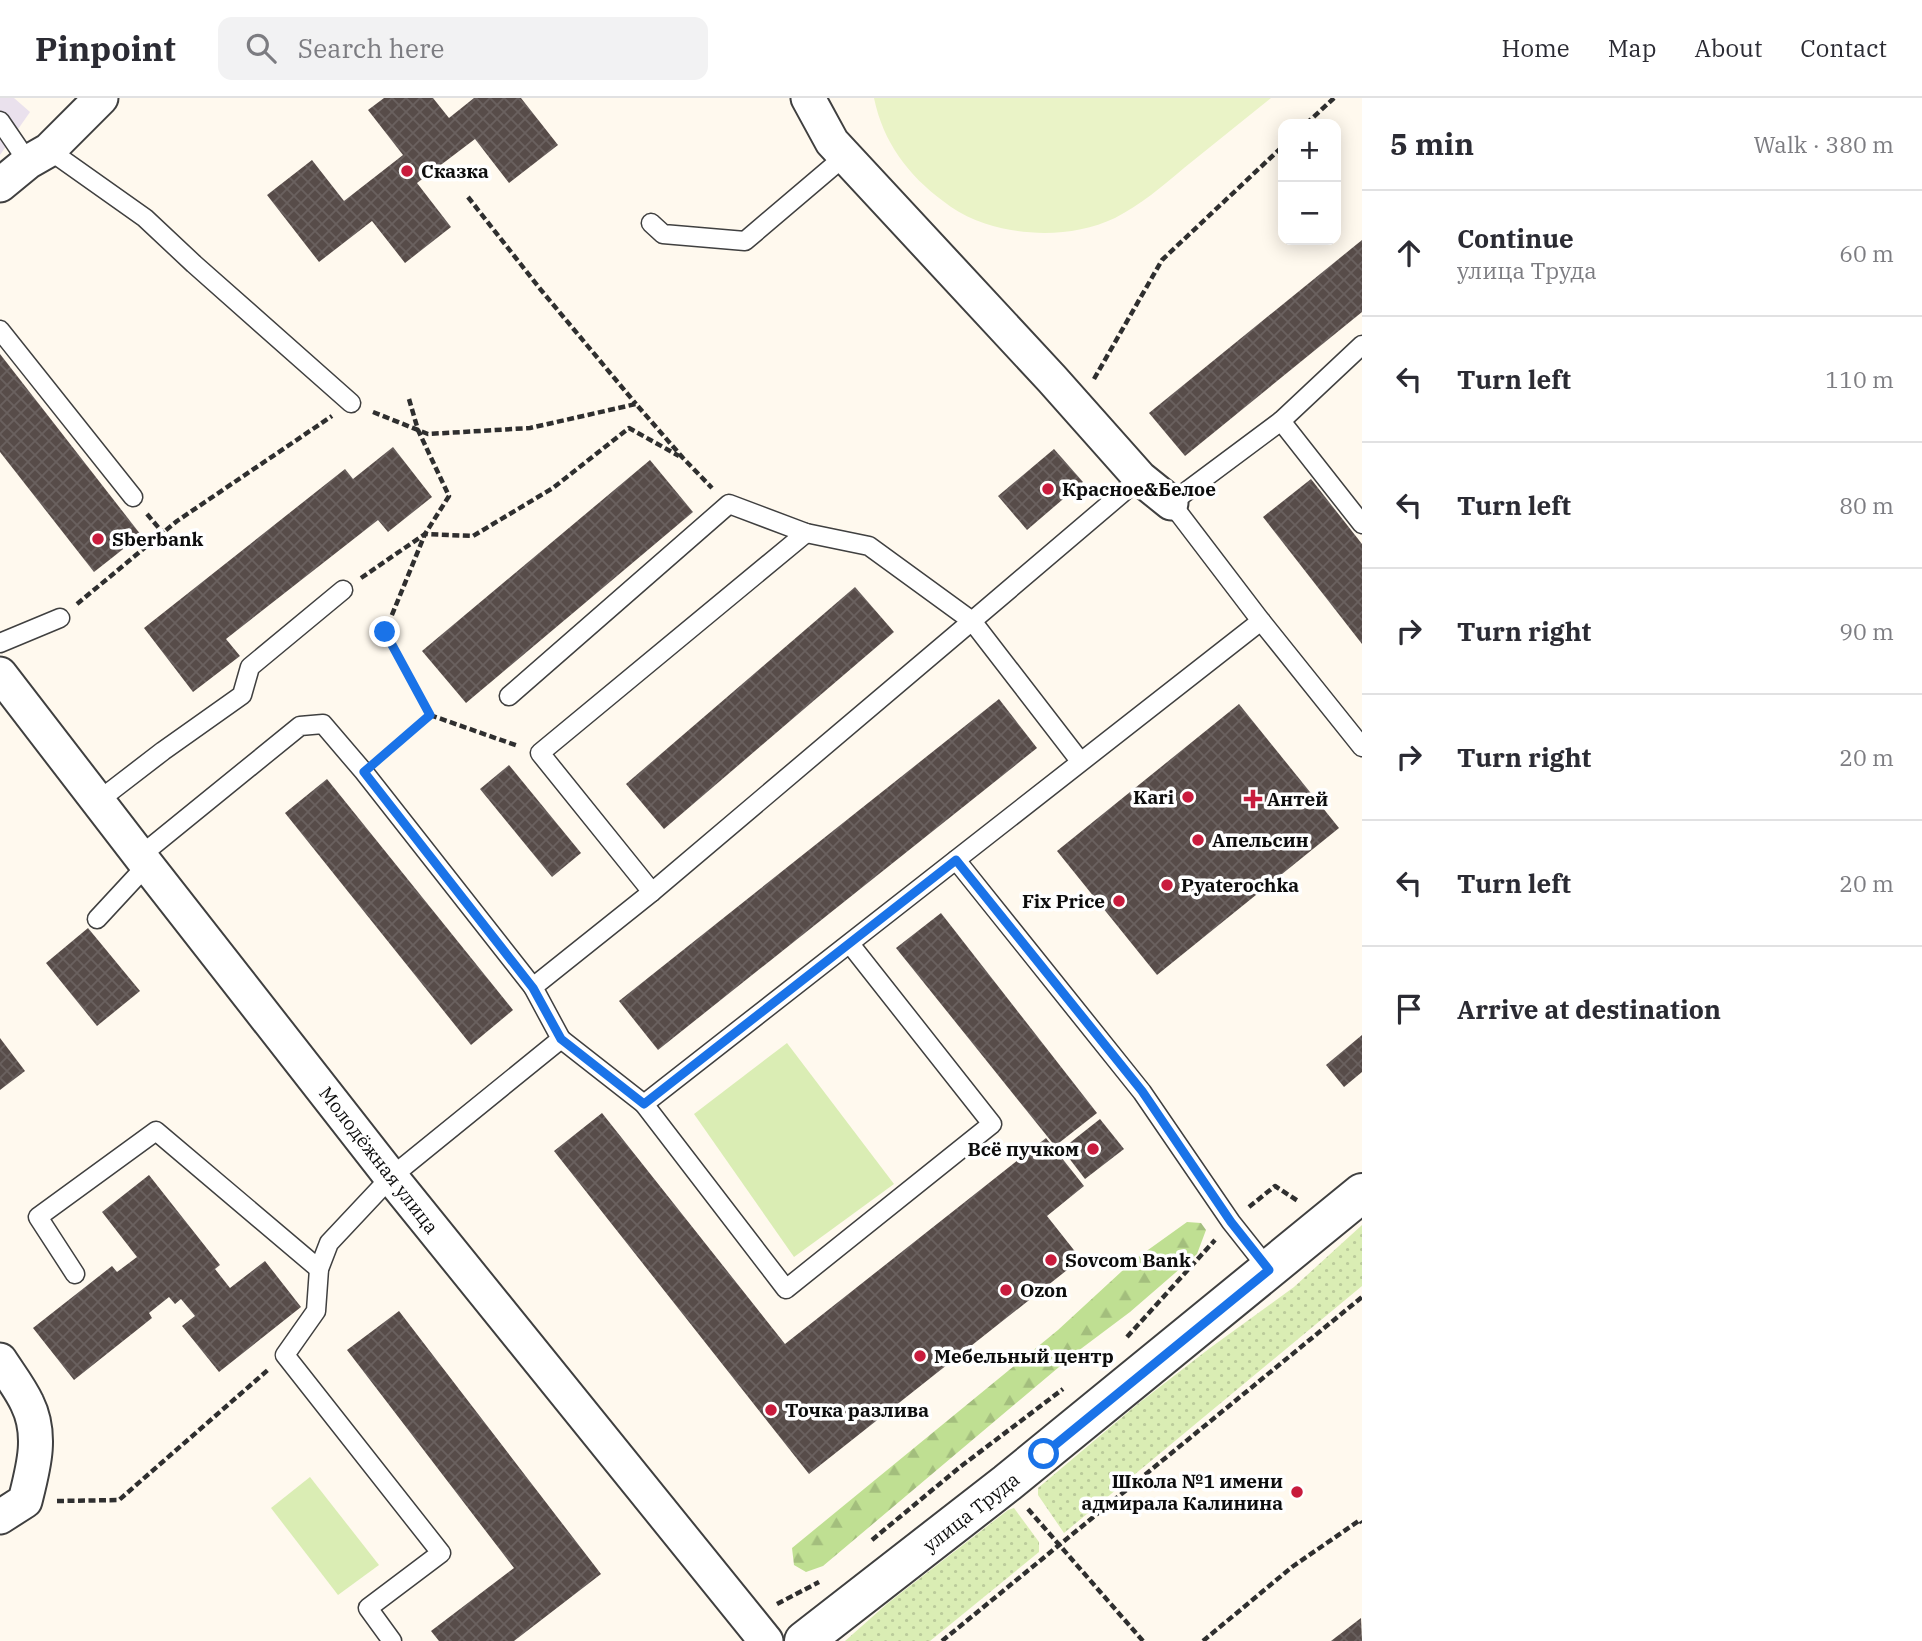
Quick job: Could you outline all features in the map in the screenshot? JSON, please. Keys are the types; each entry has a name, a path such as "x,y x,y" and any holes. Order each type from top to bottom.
{"street":[{"path":"0,185 38,156 101,98"},
{"path":"808,98 832,142 1140,478 1171,503"},
{"name":"Молодёжная улица","path":"0,674 391,1177 757,1630"},
{"name":"улица Труда","path":"804,1641 978,1507 1362,1193"},
{"path":"0,1360 27,1402 34,1420 36,1442 33,1469 12,1509"}],"lane":[{"path":"0,121 38,156 145,218 351,403"},
{"path":"651,223 663,234 745,241 845,156"},
{"path":"0,331 133,497"},
{"path":"1362,345 1281,421 1171,503 1362,747"},
{"path":"1281,421 1362,524"},
{"path":"533,988 652,892 1140,478"},
{"path":"509,696 729,504 806,533 869,547 972,621 1080,761"},
{"path":"652,892 540,753 806,533"},
{"path":"98,801 242,695 250,667 343,590"},
{"path":"0,643 60,618"},
{"path":"644,1104 1261,621"},
{"path":"97,919 144,860 300,726 323,724 364,772 533,988 561,1039 644,1104 786,1289 992,1124 850,944"},
{"path":"956,860 1142,1091 1231,1222 1269,1270"},
{"path":"392,1641 368,1608 441,1553 285,1355 316,1311 319,1269 329,1243 391,1177 561,1039"},
{"path":"75,1274 38,1217 156,1131 319,1269"}],"path":[{"path":"1311,119 1334,98"},
{"path":"1077,408 1162,260 1278,151"},
{"path":"468,197 636,404 682,458 729,504"},
{"path":"409,399 418,430 449,496 425,534 385,632 430,715 540,753"},
{"path":"60,618 177,522 351,403 428,434 530,428 636,404"},
{"path":"343,590 425,534 473,536 553,488 629,428 682,458"},
{"path":"364,772 430,715"},
{"path":"1121,1343 1231,1222 1275,1186 1298,1201"},
{"path":"942,1641 1362,1297"},
{"path":"12,1509 119,1500 285,1355"},
{"path":"866,1545 960,1467 1068,1385"},
{"path":"1020,1500 1143,1641"},
{"path":"1203,1641 1292,1567 1360,1520 1362,1523"},
{"path":"757,1630 824,1580"}],"shaded area":[{"path":"0,98 14,98 30,112 0,155"}],"green space":[{"path":"874,98 1271,98 1160,188 1124,213 1090,227 1051,233 1024,232 993,226 967,216 943,201 908,169 899,156 884,129"},
{"path":"787,1043 894,1184 794,1257 694,1114"},
{"path":"1187,1222 1201,1223 1206,1230 1197,1254 823,1566 806,1572 794,1565 792,1548 1058,1330 1134,1260"},
{"path":"1362,1225 1362,1286 1064,1533 1038,1495 1038,1488 1139,1403 1294,1287"},
{"path":"310,1477 379,1565 338,1595 271,1508"},
{"path":"1014,1508 1039,1542 1039,1552 930,1641 845,1641 888,1603"}],"building":[{"name":"Сказка","path":"384,98 433,98 449,118 474,98 521,98 558,145 509,183 475,139 417,183 451,227 405,263 372,221 319,262 267,195 312,160 344,201 403,155 368,110"},
{"path":"1362,240 1362,312 1185,456 1149,413"},
{"path":"0,354 141,535 94,572 0,452"},
{"path":"393,447 432,497 388,532 378,520 226,639 240,656 193,692 144,628 345,469 353,479"},
{"path":"1054,449 1083,482 1027,530 998,496"},
{"path":"650,460 693,512 466,703 422,651"},
{"path":"1311,479 1362,544 1362,644 1263,517"},
{"path":"855,587 894,632 664,829 626,784"},
{"path":"999,699 1037,748 658,1050 619,1001"},
{"name":"Апельсин","path":"1239,704 1339,828 1157,975 1057,851"},
{"path":"509,765 581,853 552,877 480,789"},
{"path":"327,779 513,1010 471,1045 285,813"},
{"path":"941,913 1097,1113 1055,1146 896,948"},
{"path":"88,928 140,991 97,1026 46,963"},
{"path":"1362,1035 1362,1072 1344,1087 1326,1065"},
{"path":"0,1038 25,1071 0,1090"},
{"path":"602,1113 785,1344 1046,1138 1084,1186 1047,1216 1081,1259 809,1474 554,1151"},
{"name":"Всё пучком","path":"1100,1119 1124,1149 1085,1179 1062,1149"},
{"path":"149,1175 220,1265 215,1269 230,1288 265,1261 301,1307 219,1372 182,1326 195,1316 181,1299 175,1304 169,1297 149,1313 152,1318 74,1380 33,1328 112,1266 117,1272 137,1257 102,1212"},
{"path":"399,1311 601,1574 514,1641 439,1641 431,1631 514,1568 347,1350"},
{"path":"1361,1618 1362,1641 1331,1641"}],"place":[{"name":"Сказка","path":"407,171"},
{"name":"Красное&Белое","path":"1048,489"},
{"name":"Sberbank","path":"98,539"},
{"name":"Kari","path":"1188,797"},
{"name":"Антей","path":"1253,799"},
{"name":"Апельсин","path":"1198,840"},
{"name":"Pyaterochka","path":"1167,885"},
{"name":"Fix Price","path":"1119,901"},
{"name":"Всё пучком","path":"1093,1149"},
{"name":"Sovcom Bank","path":"1051,1260"},
{"name":"Ozon","path":"1006,1290"},
{"name":"Мебельный центр","path":"920,1356"},
{"name":"Точка разлива","path":"771,1410"},
{"name":"Школа №1 имени адмирала Калинина","path":"1297,1492"}],"route":[{"path":"385,632 430,715 364,772 533,988 561,1039 644,1104 956,860 1142,1091 1231,1222 1269,1270 1044,1454"}]}
